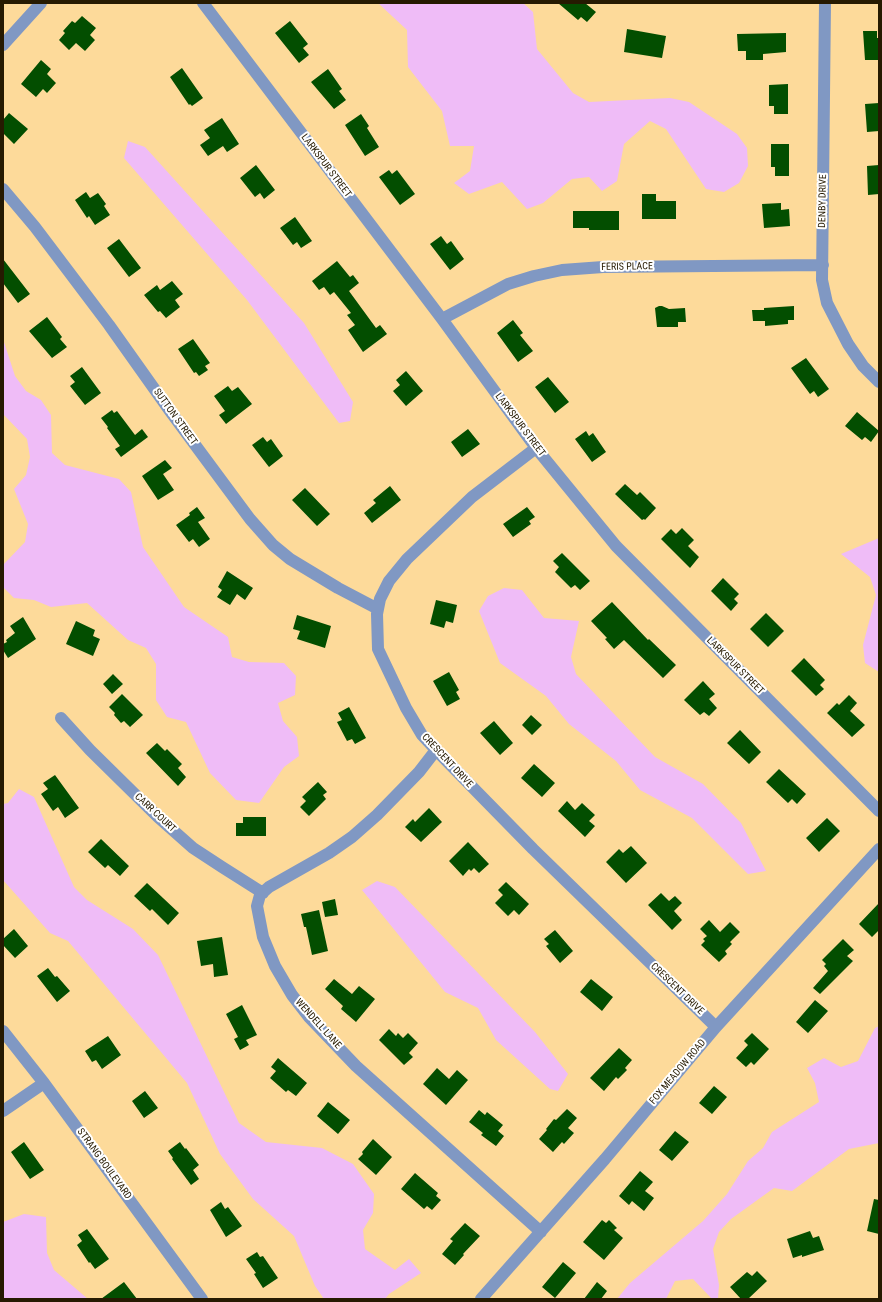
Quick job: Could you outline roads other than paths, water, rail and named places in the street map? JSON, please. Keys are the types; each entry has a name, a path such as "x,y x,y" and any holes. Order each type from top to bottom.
{"street":[{"path":"3,45 40,3"},
{"name":"LARKSPUR STREET","path":"203,3 442,319 536,448 616,546 879,811"},
{"name":"DENBY DRIVE","path":"825,3 822,280 827,303 848,344 863,366 879,382"},
{"name":"SUTTON STREET","path":"3,190 39,233 109,325 170,411 250,519 273,545 290,559 311,572 378,609"},
{"name":"FERIS PLACE","path":"442,319 508,284 534,276 562,270 603,267 822,265"},
{"name":"CRESCENT DRIVE","path":"536,448 472,497 407,559 389,581 380,599 377,614 378,649 406,708 422,735 533,849 716,1027"},
{"name":"CARR COURT","path":"61,718 90,750 158,817 193,848 263,892"},
{"path":"263,892 269,887 329,853 352,837 377,815 419,772 436,750"},
{"name":"FOX MEADOW ROAD","path":"481,1299 605,1159 716,1027 879,849"},
{"name":"WENDELL LANE","path":"263,892 257,906 263,937 275,966 292,995 309,1018 356,1066 541,1232"},
{"name":"STRANG BOULEVARD","path":"3,1031 44,1083 202,1299"},
{"path":"3,1111 44,1083"}]}
